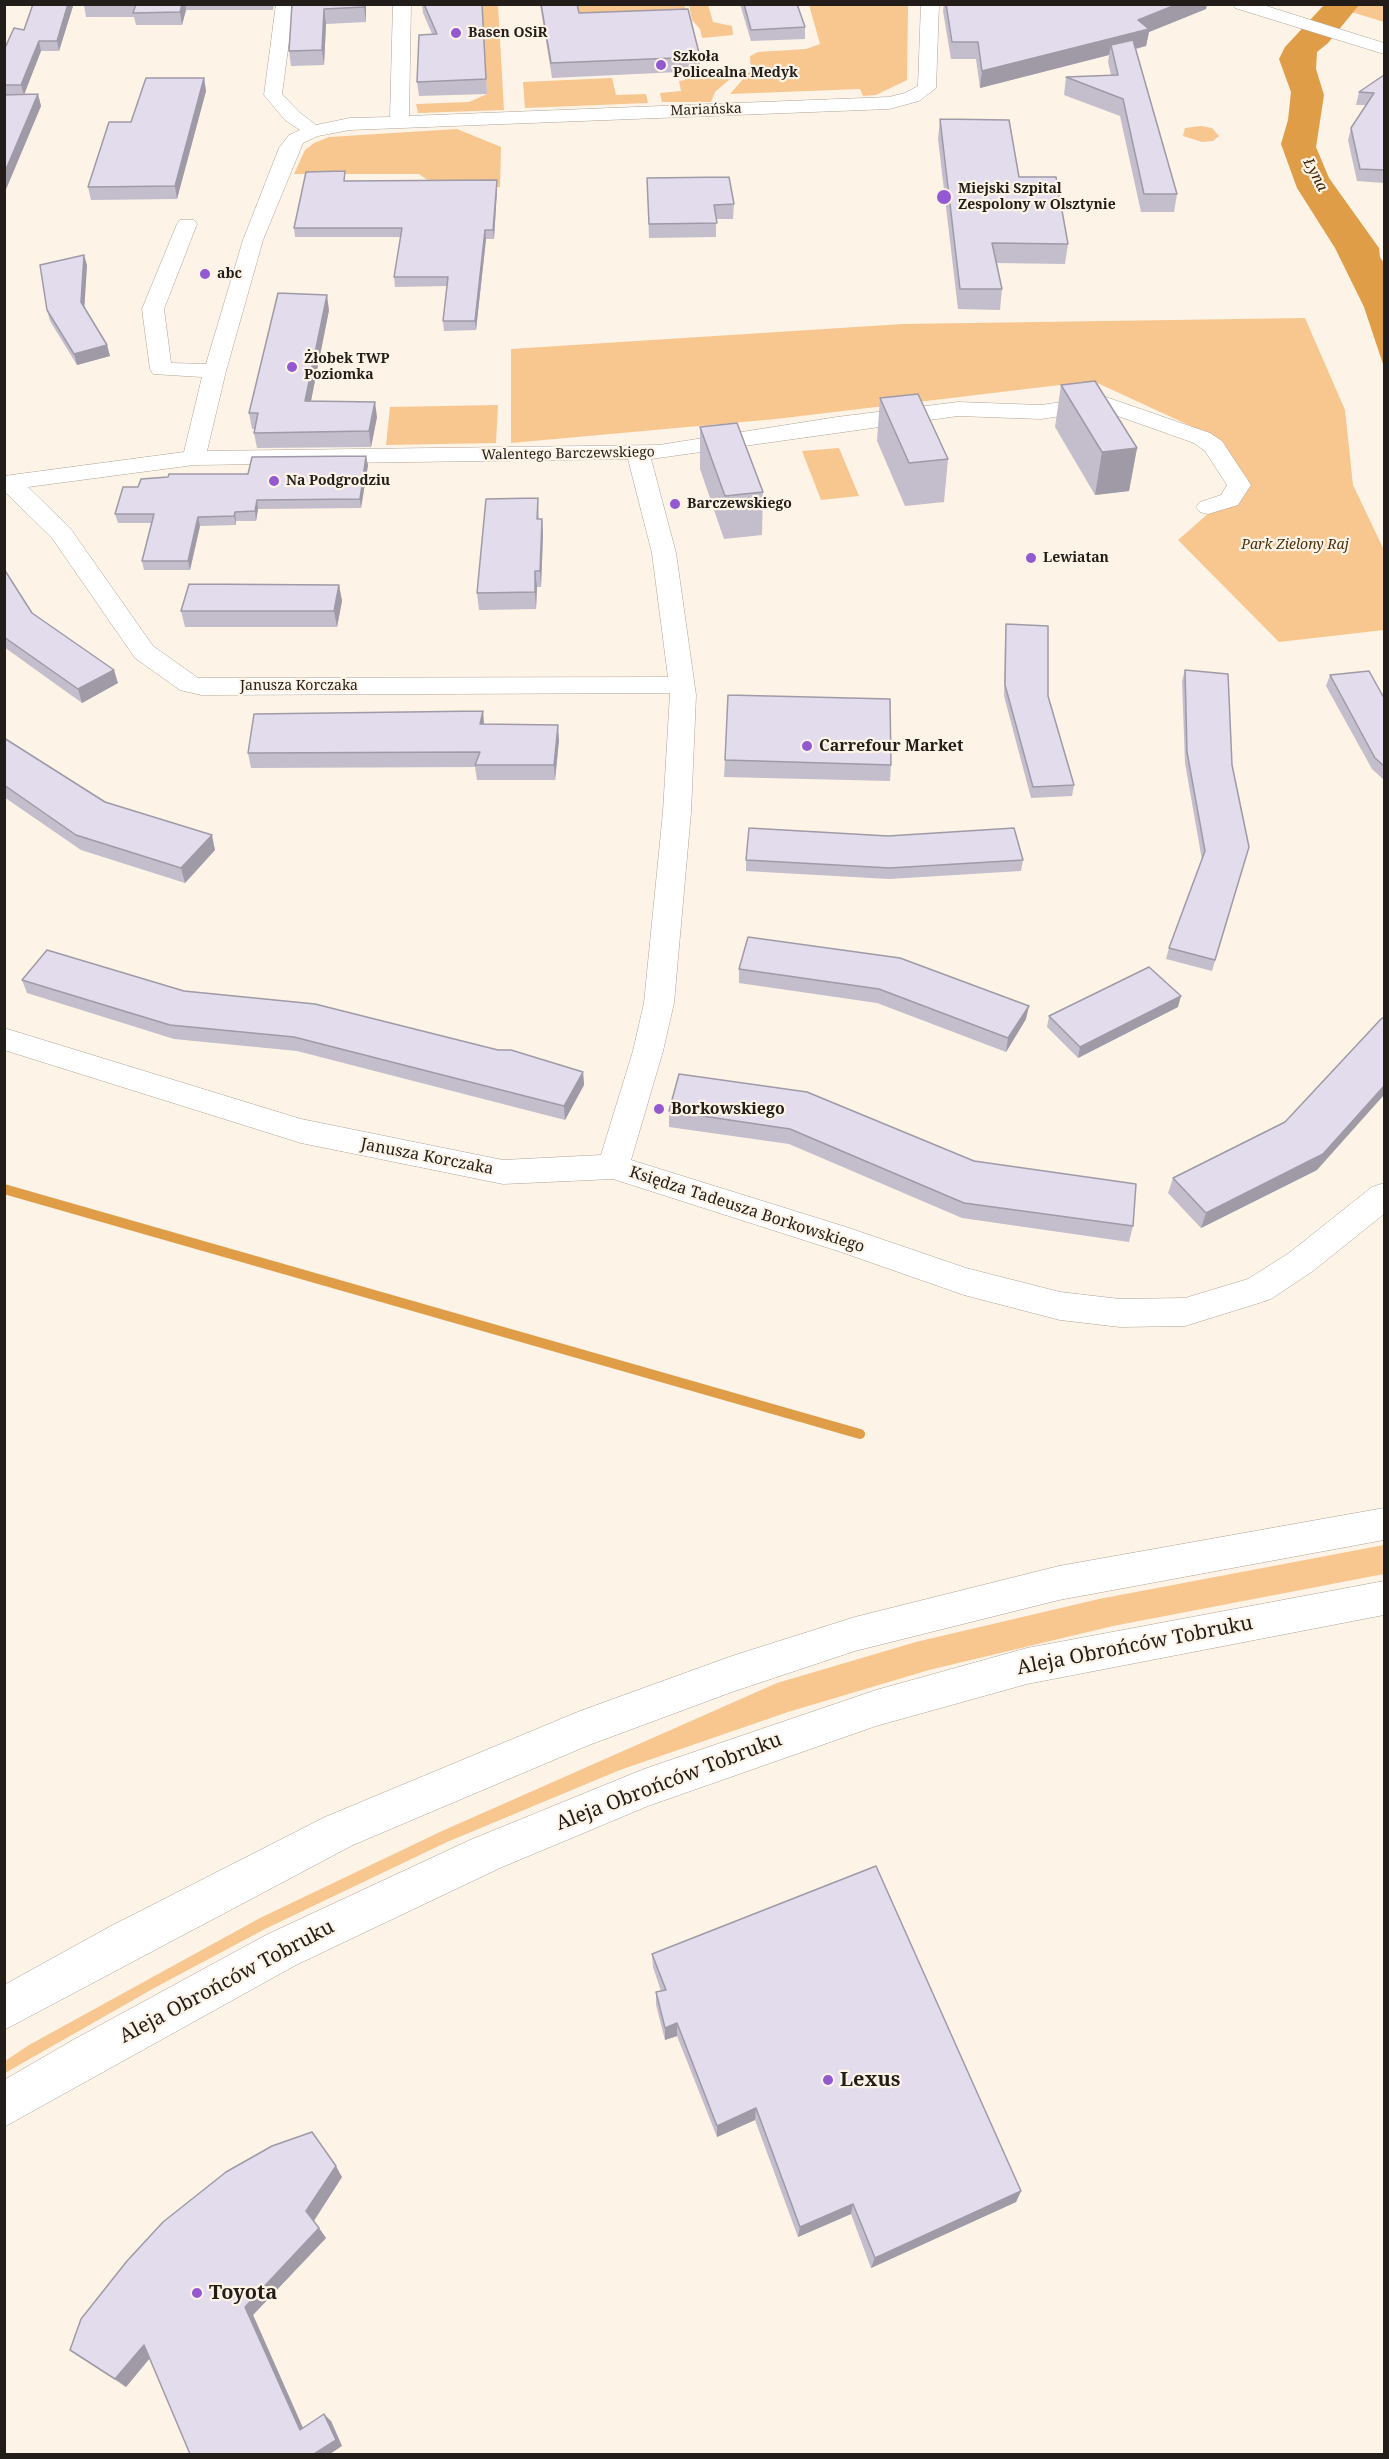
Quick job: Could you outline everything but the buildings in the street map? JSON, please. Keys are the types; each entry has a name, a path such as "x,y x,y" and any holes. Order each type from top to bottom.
{"street":[{"path":"194,458 215,372 252,240 289,147 296,139 313,131 292,116 273,96 285,4"},
{"path":"399,122 402,4"},
{"name":"Mariańska","path":"313,131 350,124 889,103 912,97 927,88 930,4"},
{"path":"1241,4 1384,49"},
{"path":"1293,4 1384,34"},
{"path":"187,224 153,309 161,369 215,372"},
{"name":"Walentego Barczewskiego","path":"7,483 194,458 638,453 958,409 1041,412 1103,403 1202,438 1214,446 1239,485 1230,500 1208,507"},
{"name":"Księdza Tadeusza Borkowskiego","path":"638,453 664,553 682,685 677,812 659,1003 648,1051 613,1167 846,1240 964,1281 1060,1306 1120,1313 1185,1311 1259,1289 1301,1262 1384,1196"},
{"name":"Janusza Korczaka","path":"7,483 41,511 61,533 144,652 189,684 201,687 682,685"},
{"name":"Janusza Korczaka","path":"4,1039 301,1131 503,1172 613,1167"},
{"path":"4,2009 126,1941 339,1831 580,1730 732,1674 855,1634 1059,1583 1384,1524"},
{"name":"Aleja Obrońców Tobruku","path":"4,2105 88,2055 282,1950 485,1854 644,1788 876,1708 1027,1666 1384,1598"}],"green space":[{"path":"483,5 498,5 504,110 418,113 416,104 469,102 487,94 481,11 478,8"},
{"path":"575,5 684,5 685,7 684,12 580,28"},
{"path":"689,5 708,5 713,22 732,26 733,35 702,38 700,29 692,20"},
{"path":"809,5 908,5 907,80 876,95 863,96 860,89 730,94 751,70 750,56 758,52 806,49 820,44"},
{"path":"1329,5 1384,5 1384,22"},
{"path":"722,72 723,74 737,73 715,92 711,102 662,102 660,93 681,91 679,81 685,80 684,73"},
{"path":"612,78 616,95 646,94 648,103 525,108 523,82"},
{"path":"1201,126 1212,128 1219,136 1213,141 1202,142 1183,136 1185,128"},
{"path":"457,129 501,147 500,187 440,189 419,174 294,174 305,150 314,143 329,137"},
{"name":"Park Zielony Raj","path":"1305,318 1345,410 1353,485 1384,550 1384,630 1279,642 1178,540 1248,479 1206,433 1093,381 776,419 511,443 511,349 903,324"},
{"path":"498,405 496,443 386,445 390,407"},
{"path":"839,448 859,496 821,500 802,451"},
{"path":"1384,1545 1384,1574 1113,1626 929,1670 788,1712 620,1770 447,1842 265,1929 156,1987 5,2073 5,2061 29,2045 260,1918 442,1831 777,1683 916,1642 1099,1599"}],"water":[{"name":"Łyna","path":"1324,5 1359,5 1328,43 1317,52 1316,69 1324,95 1316,147 1329,178 1379,248 1380,257 1384,263 1384,367 1364,307 1335,248 1297,188 1281,144 1288,120 1291,92 1279,59 1285,47"}],"waterway":[{"path":"4,1189 860,1434"}],"place":[{"name":"Basen OSiR","path":"456,33"},
{"name":"Szkoła Policealna Medyk","path":"661,65"},
{"name":"Miejski Szpital Zespolony w Olsztynie","path":"944,197"},
{"name":"abc","path":"205,274"},
{"name":"Żłobek TWP Poziomka","path":"292,367"},
{"name":"Na Podgrodziu","path":"274,481"},
{"name":"Barczewskiego","path":"675,504"},
{"name":"Lewiatan","path":"1031,558"},
{"name":"Carrefour Market","path":"807,746"},
{"name":"Borkowskiego","path":"659,1109"},
{"name":"Lexus","path":"828,2080"},
{"name":"Toyota","path":"197,2293"}]}
